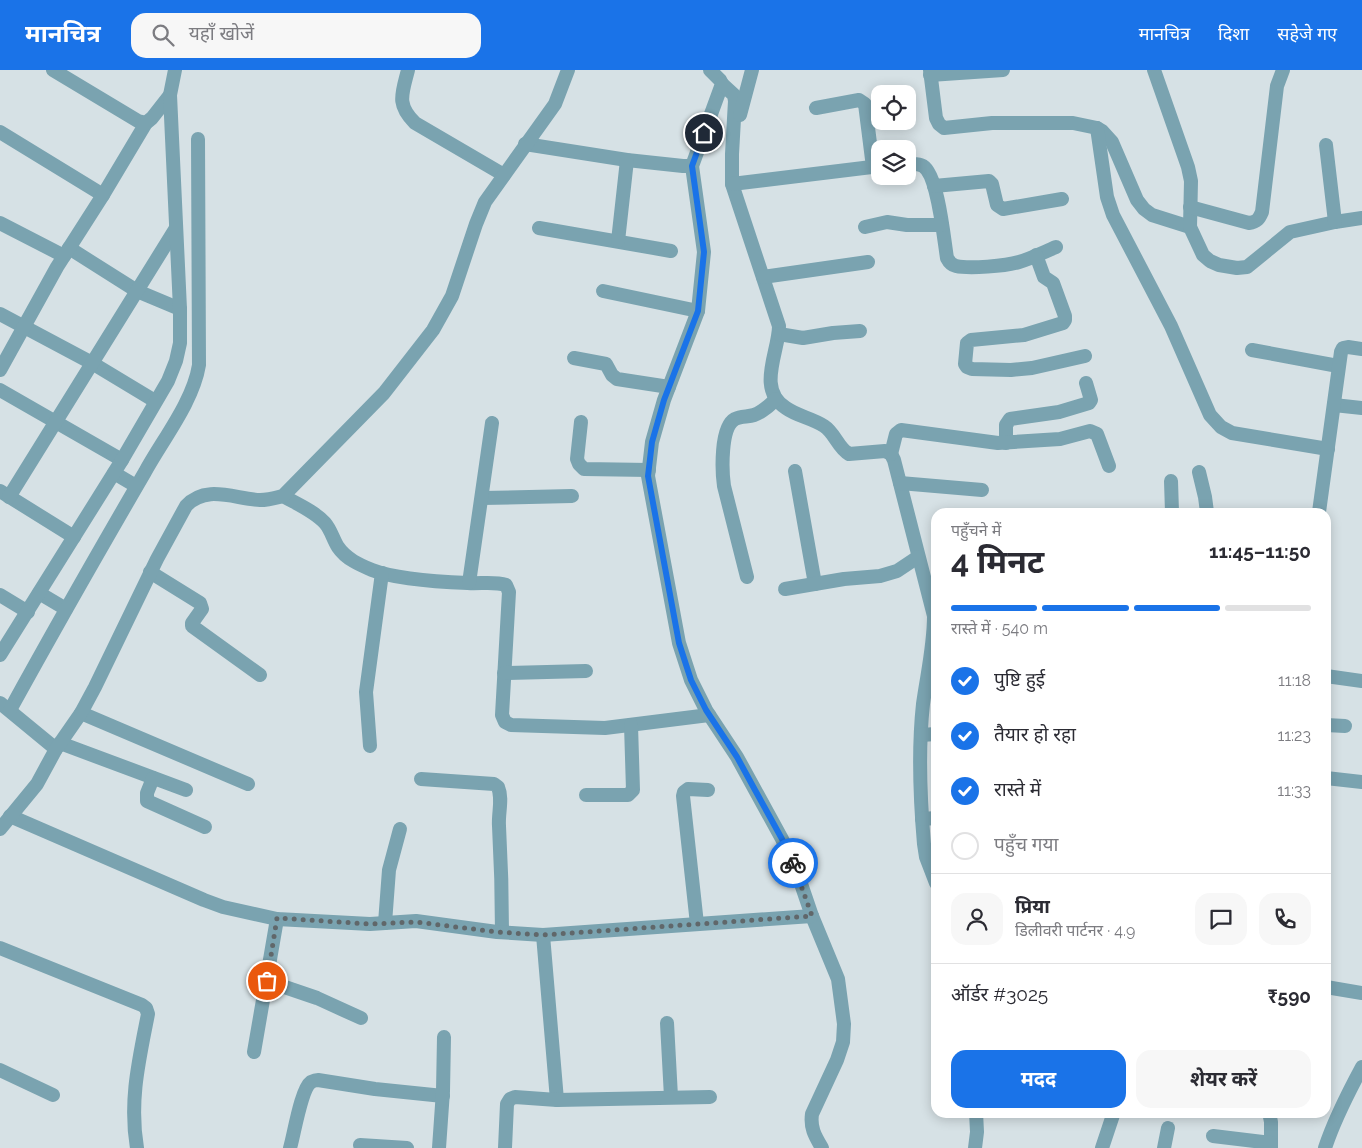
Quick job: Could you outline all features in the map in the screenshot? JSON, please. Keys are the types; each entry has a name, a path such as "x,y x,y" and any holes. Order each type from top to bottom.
{"street":[{"path":"53,70 138,121 146,122"},
{"path":"0,655 28,612 53,601 125,480 122,460 168,381 176,361 180,343 180,309 176,190 170,95 175,70"},
{"path":"408,70 402,104 406,114 415,124 504,175"},
{"path":"0,829 37,784 58,746 81,713 95,688 150,572 186,506 192,500 213,493 259,500 283,496 384,393 433,330 452,296 485,202 555,104 568,70"},
{"path":"710,70 734,95 732,184 779,326 770,374 776,399 787,409 824,426 830,431 845,452 849,454 885,451 891,454"},
{"path":"732,154 744,96 752,70"},
{"path":"1003,70 930,72 936,118 939,124 944,128 992,123 1073,123 1097,128 1112,142 1137,200 1144,209 1152,215 1190,227"},
{"path":"1154,70 1188,167 1191,181 1190,227 1203,255 1210,261 1219,265 1237,268 1247,267 1290,232 1362,218"},
{"path":"1190,207 1249,223 1255,222 1259,218 1262,212 1277,86 1282,70"},
{"path":"722,84 692,166 704,252 698,311 664,400 652,442 648,476 679,643 691,680 709,715 737,757 782,839 838,979 844,1024 842,1042 837,1060 812,1114 811,1123 813,1133 822,1148"},
{"path":"0,370 66,252 146,122 152,118 170,95"},
{"path":"816,108 859,100 863,101 871,140"},
{"path":"1097,128 1107,197 1113,214 1172,326 1210,415 1221,427 1232,433 1328,449"},
{"path":"0,132 103,194"},
{"path":"186,790 58,746 5,707 53,601 74,537 125,480 189,397 196,381 199,365 198,140"},
{"path":"526,144 627,160 692,166"},
{"path":"1326,144 1335,222"},
{"path":"618,241 627,160"},
{"path":"916,164 926,168 938,195 947,258 955,266 1003,265 1020,261 1056,246"},
{"path":"732,184 871,167"},
{"path":"934,186 989,181 992,184 997,205 1003,209 1062,200"},
{"path":"865,227 888,222 908,225 942,225"},
{"path":"0,223 66,252 137,290 180,309"},
{"path":"74,537 5,494 56,423 176,228"},
{"path":"539,228 671,251"},
{"path":"1036,255 1044,277 1053,283 1065,320 1063,323 1024,335 971,340 967,342 965,364 972,369 1012,370 1032,368 1085,356"},
{"path":"763,277 868,262"},
{"path":"603,291 698,311"},
{"path":"0,314 92,363 155,401"},
{"path":"779,334 803,338 833,332 860,331"},
{"path":"1320,508 1341,352 1344,348 1348,347 1362,349"},
{"path":"1252,350 1338,366"},
{"path":"574,358 606,364 612,375 618,379 669,387"},
{"path":"1006,443 1006,425 1010,419 1059,412 1089,403 1091,400 1086,383"},
{"path":"0,390 122,460"},
{"path":"747,577 724,486 722,472 725,440 733,420 756,414 764,410 776,399"},
{"path":"1334,405 1362,408"},
{"path":"581,422 577,458 578,464 584,469 649,470"},
{"path":"469,583 492,423"},
{"path":"931,602 891,454 896,434 901,430 969,440 1006,443 1060,439 1085,432 1094,432 1097,434 1109,466"},
{"path":"795,471 815,584"},
{"path":"1199,472 1206,508"},
{"path":"1171,481 1172,508"},
{"path":"900,483 982,490"},
{"path":"283,496 325,523 337,546 344,555 353,561 398,576 469,583 502,583 508,588 502,716 505,722 511,725 605,728 709,715"},
{"path":"482,498 572,496"},
{"path":"785,589 889,574 918,557"},
{"path":"150,572 200,603 202,609 192,623 192,626 260,675"},
{"path":"370,746 366,692 382,572"},
{"path":"0,595 28,612"},
{"path":"931,664 923,705 921,735 929,819 926,857 931,866"},
{"path":"504,673 586,671"},
{"path":"1331,677 1362,681"},
{"path":"81,713 248,784"},
{"path":"1331,725 1344,726"},
{"path":"586,795 628,795 632,793 631,726"},
{"path":"921,735 931,734"},
{"path":"153,778 146,801 205,827"},
{"path":"421,778 494,784 501,792 499,823 502,866 502,932"},
{"path":"1331,779 1362,782"},
{"path":"697,924 683,796 688,788 708,790"},
{"path":"10,816 204,900 223,907 277,918 370,924 416,922 543,935 812,916"},
{"path":"385,923 389,870 400,829"},
{"path":"254,1052 277,918"},
{"path":"543,935 557,1100"},
{"path":"0,948 146,1008 148,1014 136,1073 134,1097 134,1118 138,1148"},
{"path":"267,981 317,998 361,1018"},
{"path":"1331,988 1362,993"},
{"path":"667,1023 671,1097"},
{"path":"440,1148 444,1037"},
{"path":"1325,1148 1337,1116 1362,1067"},
{"path":"0,1070 53,1095"},
{"path":"290,1148 304,1095 312,1081 318,1080 376,1089 442,1096"},
{"path":"505,1148 507,1104 510,1099 515,1097 557,1100 710,1096"},
{"path":"975,1148 976,1118"},
{"path":"1102,1148 1112,1118"},
{"path":"1213,1136 1271,1145 1271,1118"},
{"path":"1164,1148 1168,1128"},
{"path":"360,1145 407,1148"}],"way so far":[{"path":"267,981 277,918 370,924 416,922 497,932 543,935 812,916 793,863"}],"route":[{"path":"704,133 692,166 704,252 698,311 664,400 652,442 648,476 679,643 691,680 706,710 737,757 793,863"}]}
